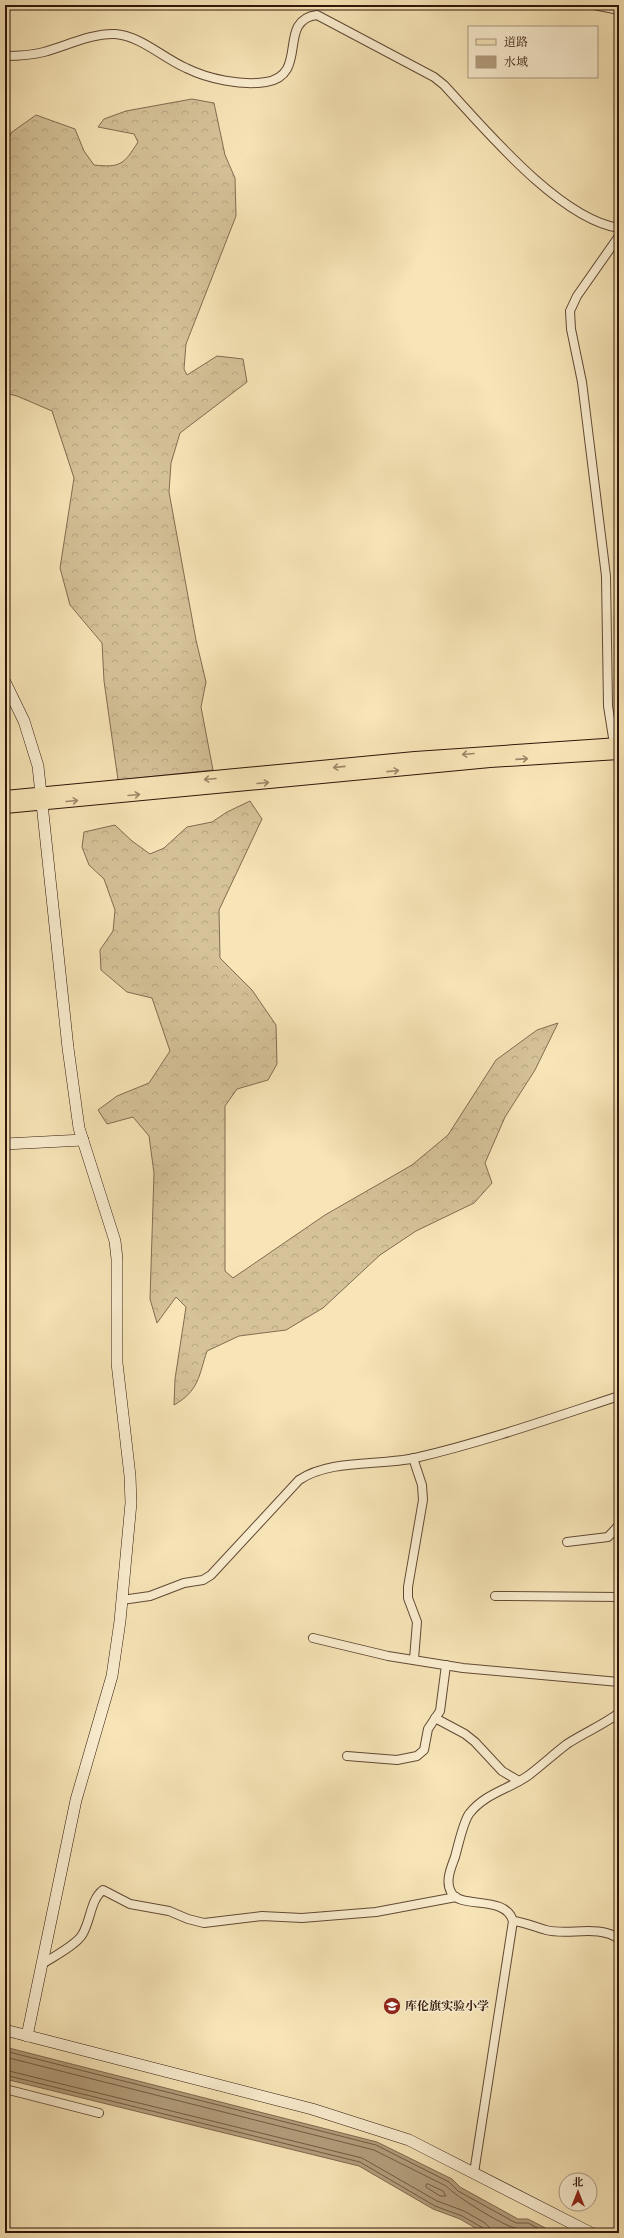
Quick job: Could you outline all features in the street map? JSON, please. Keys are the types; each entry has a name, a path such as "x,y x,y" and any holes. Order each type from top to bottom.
{"main road":[{"path":"5,807 43,799 415,758 617,747"},
{"path":"5,798 43,799"}],"street":[{"path":"594,5 619,10"},
{"path":"5,56 42,52 95,37 115,34 132,38 187,69 219,78 246,82 266,82 282,77 289,68 298,26 303,19 317,15 434,77 444,85 517,163 554,195 586,216 606,226 619,228"},
{"path":"617,747 608,706 606,576 582,382 571,329 570,311 577,296 619,236"},
{"path":"5,682 24,721 32,745 43,799 69,1056 78,1121 111,1225 117,1259 117,1364 130,1489 130,1521 112,1676 76,1800 27,2036"},
{"path":"5,1144 83,1140"},
{"path":"122,1600 150,1596 184,1583 203,1580 211,1575 299,1480 307,1475 351,1465 413,1458 452,1448 619,1396"},
{"path":"413,1458 422,1485 423,1500 408,1587 408,1598 417,1622 414,1659"},
{"path":"567,1542 608,1537 619,1525"},
{"path":"495,1596 619,1597"},
{"path":"313,1638 388,1656 446,1665 619,1682"},
{"path":"347,1756 397,1760 417,1756 424,1750 428,1729 440,1711 446,1665"},
{"path":"474,2173 513,1921 511,1915 503,1908 456,1897 451,1894 448,1884 450,1871 468,1815 479,1803 498,1791 519,1781 568,1744 619,1713"},
{"path":"435,1718 465,1734 475,1742 502,1771 519,1781"},
{"path":"41,1965 81,1937 87,1925 96,1895 102,1890 130,1904 169,1912 188,1919 204,1922 262,1916 302,1918 376,1912 456,1897"},
{"path":"513,1921 523,1922 546,1930 605,1933 619,1939"},
{"path":"5,2030 361,2123 409,2140 591,2233"},
{"path":"5,2089 99,2113"}],"green space":[{"path":"192,99 214,103 225,155 235,178 236,216 186,344 184,369 187,375 217,356 243,359 247,382 180,433 171,463 169,492 196,640 206,682 201,707 213,770 118,780 104,681 102,643 70,605 60,568 74,478 52,411 17,396 5,393 5,144 12,132 36,115 75,129 84,151 94,165 116,165 125,160 138,142 134,134 98,127 104,119 126,111"},
{"path":"250,801 262,819 219,910 220,958 252,990 276,1025 277,1064 268,1080 237,1089 225,1106 225,1271 233,1278 325,1215 412,1165 448,1135 496,1060 537,1030 558,1023 535,1070 505,1117 485,1163 492,1183 474,1203 416,1231 380,1255 323,1308 286,1330 239,1336 207,1351 197,1382 189,1394 174,1405 175,1379 186,1307 176,1297 157,1323 150,1299 154,1173 149,1136 133,1117 107,1124 98,1110 117,1096 149,1083 170,1051 152,998 127,992 101,970 100,950 113,931 115,910 104,879 89,865 82,847 84,832 115,825 132,841 150,854 164,848 187,827 212,822 227,812"}],"water":[{"path":"5,2047 377,2142 452,2179 460,2187 518,2219 528,2219 555,2233 484,2233 460,2219 433,2209 359,2166 5,2079"}],"place":[{"name":"库伦旗实验小学","path":"392,2006"}]}
